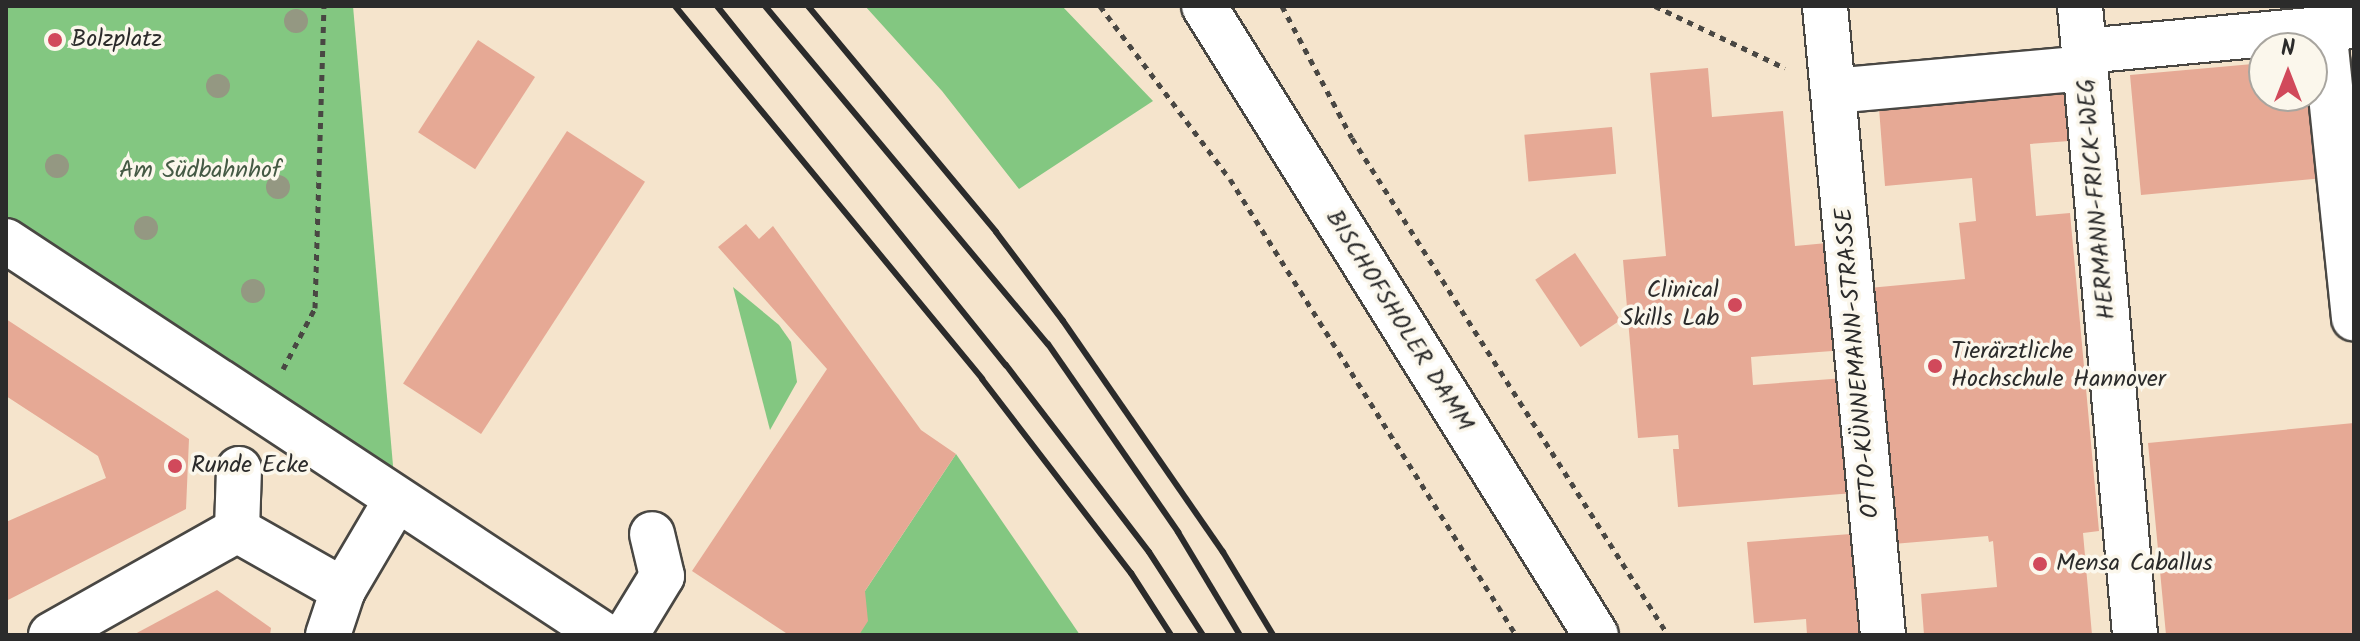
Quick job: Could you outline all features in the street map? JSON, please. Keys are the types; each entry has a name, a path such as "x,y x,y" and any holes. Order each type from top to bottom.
{"street":[{"name":"BISCHOFSHOLER DAMM","path":"1204,6 1596,635"},
{"name":"OTTO-KÜNNEMANN-STRASSE","path":"1825,6 1883,635"},
{"name":"HERMANN-FRICK-WEG","path":"2080,6 2135,635"},
{"path":"1833,91 2339,27 2354,318"},
{"path":"6,241 396,500 552,620 604,635"},
{"path":"237,530 239,469"},
{"path":"328,635 343,590 396,500"},
{"path":"237,530 343,590"},
{"path":"51,635 237,530"},
{"path":"626,635 662,576 652,534"}],"path":[{"path":"261,409 315,308 324,6"},
{"path":"1100,6 1230,179 1516,635"},
{"path":"1282,6 1352,138 1668,635"},
{"path":"1655,6 1833,91"}],"green space":[{"name":"Am Südbahnhof","path":"6,6 353,6 396,500 6,241"},
{"path":"865,6 1062,6 1153,101 1019,189 942,91"},
{"path":"733,287 779,325 791,342 797,382 770,430"},
{"path":"956,454 1080,635 859,635 865,591"}],"building":[{"path":"478,40 535,77 475,169 418,132"},
{"path":"2248,64 2248,112 2314,112 2324,178 2141,195 2130,75"},
{"name":"Clinical Skills Lab","path":"1708,68 1712,117 1783,111 1795,246 1838,242 1846,350 1751,357 1753,385 1845,378 1848,421 1840,422 1841,431 1849,431 1854,493 1678,507 1673,449 1679,449 1678,435 1638,438 1623,260 1666,256 1650,73"},
{"path":"2078,78 2083,140 2030,144 2036,216 2070,213 2099,531 2083,533 2092,635 1924,635 1921,594 1997,587 1993,541 1989,542 1988,536 1893,544 1869,288 1965,279 1959,223 1976,221 1972,178 1885,186 1878,95"},
{"path":"1612,127 1616,174 1528,181 1524,135"},
{"path":"567,131 645,182 481,434 403,383"},
{"path":"746,224 759,239 773,226 921,430 956,454 865,591 868,621 859,635 789,635 692,571 827,369 718,247"},
{"path":"1575,253 1620,320 1581,347 1535,280"},
{"path":"6,319 189,439 186,509 6,601 6,522 106,478 98,456 6,396"},
{"path":"2354,423 2354,635 2166,635 2148,443"},
{"path":"1864,533 1871,635 1807,635 1806,619 1754,623 1747,542"},
{"path":"217,590 271,628 270,635 133,635"}],"railway":[{"path":"675,6 982,379 1131,573 1171,635"},
{"path":"717,6 1006,365 1149,552 1203,635"},
{"path":"765,6 1048,344 1178,532 1240,635"},
{"path":"808,6 996,232 1063,321 1223,552 1273,635"}],"place":[{"name":"Bolzplatz","path":"55,40"},
{"name":"Clinical Skills Lab","path":"1735,305"},
{"name":"Tierärztliche Hochschule Hannover","path":"1935,366"},
{"name":"Runde Ecke","path":"175,466"},
{"name":"Mensa Caballus","path":"2040,564"}]}
